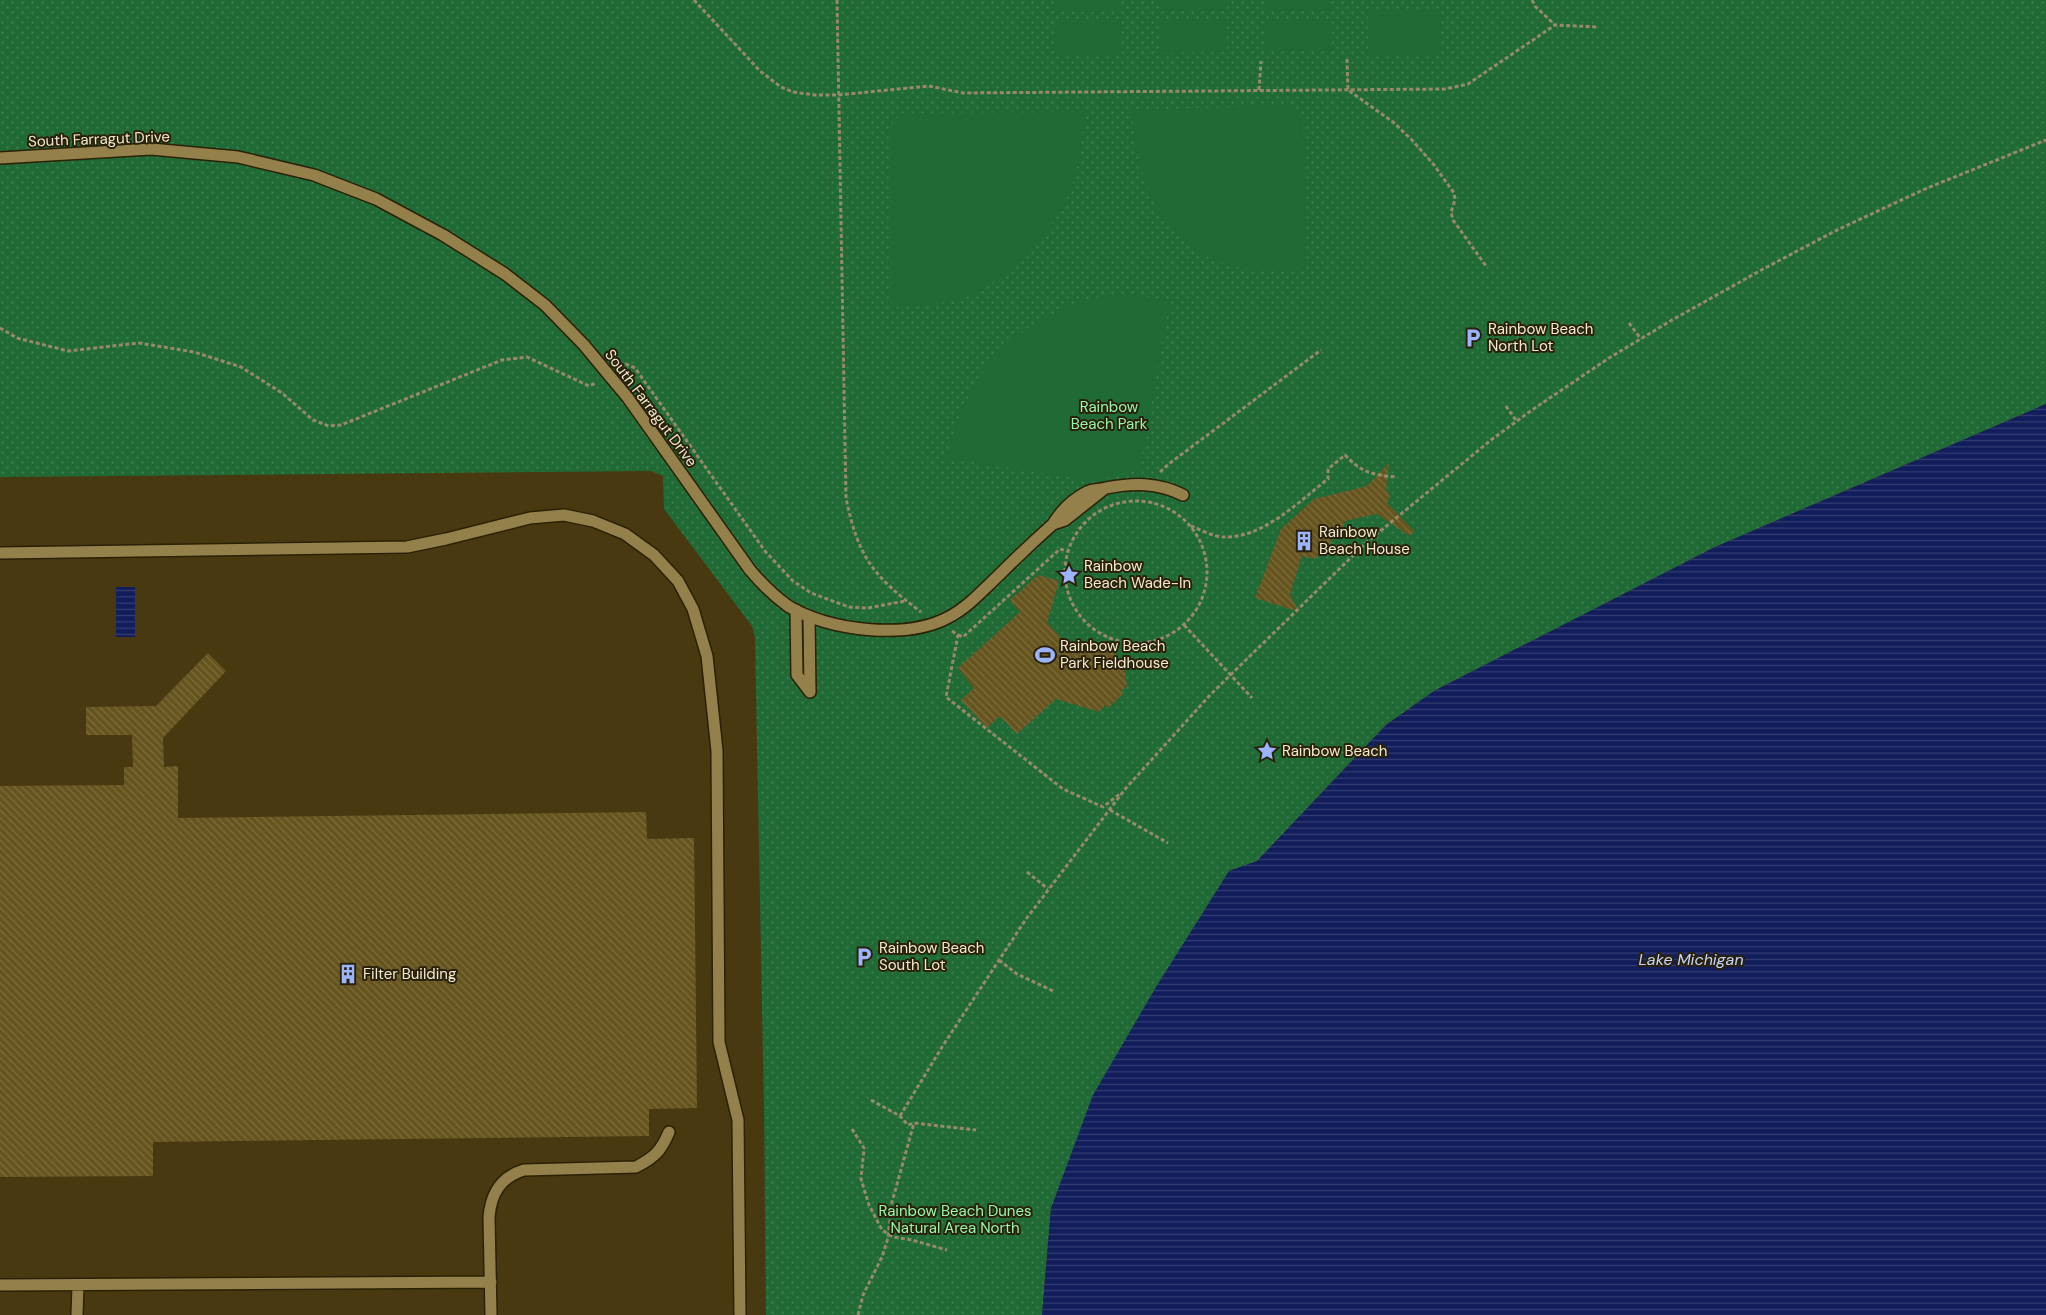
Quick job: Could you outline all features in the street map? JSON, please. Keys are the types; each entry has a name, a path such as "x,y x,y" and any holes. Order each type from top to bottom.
{"lane":[{"name":"South Farragut Drive","path":"0,158 151,149 238,157 322,179 376,199 443,235 504,274 545,305 584,345 628,398 750,570 767,588 788,606 809,617 841,627 881,630 910,628 938,622 969,603 1053,524 1061,511 1088,491 1124,484 1148,484 1168,487 1183,495"},
{"path":"0,553 407,546 446,539 530,518 564,515 593,521 625,534 654,555 678,581 693,608 707,656 716,751 719,1042 738,1120 740,1315"},
{"path":"796,610 797,675 810,692 809,617"},
{"path":"491,1315 489,1217 491,1201 496,1190 512,1174 524,1170 636,1167 651,1159 662,1149 670,1132"},
{"path":"0,1285 491,1282"},
{"path":"78,1285 78,1315"}],"path":[{"path":"694,0 760,71 781,88 815,95 838,95 929,86 963,93 1445,89 1468,84 1555,25 1598,27"},
{"path":"619,368 626,364 635,368 764,551 793,581 811,593 848,607 868,608 906,601 888,587 866,559 853,528 846,498 837,0"},
{"path":"1532,0 1535,6 1555,25"},
{"path":"1348,59 1348,90"},
{"path":"1259,90 1261,61"},
{"path":"1348,90 1393,122 1434,165 1454,193 1453,220 1486,266"},
{"path":"900,1116 942,1047 999,960 1048,889 1126,788 1230,675 1367,542 1517,422 1577,379 1641,339 1765,268 1837,230 1925,189 2046,140"},
{"path":"1629,323 1641,339"},
{"path":"0,328 17,338 68,351 139,343 194,352 241,367 282,394 313,420 329,426 341,426 502,360 514,358 527,357 589,386 599,382"},
{"path":"1130,501 1170,463 1321,350"},
{"path":"1506,406 1517,422"},
{"path":"1191,526 1223,537 1245,535 1264,528 1328,478 1328,469 1345,455 1356,466 1371,474 1397,477"},
{"path":"1130,501 1145,501 1164,506 1191,526 1202,546 1207,574 1200,602 1184,625 1167,636 1138,644 1118,642 1100,634 1078,614 1069,597 1064,577 1068,551 1078,530 1091,516 1108,506 1130,501"},
{"path":"938,622 963,637 1060,549 1068,551"},
{"path":"1184,625 1252,698"},
{"path":"958,635 946,697 1063,789 1103,807 1126,788"},
{"path":"1110,810 1168,843"},
{"path":"1026,872 1048,889"},
{"path":"999,960 1017,974 1053,991"},
{"path":"871,1100 900,1116 908,1125 914,1123 976,1130"},
{"path":"858,1315 863,1295 882,1256 888,1234 892,1202 914,1123"},
{"path":"852,1128 864,1148 861,1179 870,1206 882,1230 893,1238 926,1243 947,1250"}],"green space":[{"name":"Rainbow Beach Park","path":"0,0 2046,0 2046,404 1715,547 1434,691 1386,725 1257,861 1229,871 1051,1208 1042,1315 766,1315 755,638 752,626 664,509 663,476 651,471 0,477"},
{"path":"1054,0 1121,0 1121,11 1054,12"},
{"path":"1159,0 1227,0 1227,10 1159,10"},
{"path":"1264,0 1331,0 1331,9 1264,10"},
{"path":"1440,9 1441,53 1368,54 1368,10"},
{"path":"1264,20 1332,20 1332,51 1264,51"},
{"path":"1159,21 1227,21 1227,52 1159,53"},
{"path":"1054,22 1122,22 1122,53 1054,54"},
{"path":"1290,106 1303,116 1305,268 1251,269 1218,261 1203,254 1188,244 1160,216 1140,163 1131,110"},
{"path":"1085,112 1078,162 1070,191 1053,223 1027,254 996,280 964,297 919,306 892,307 891,124 902,113"},
{"path":"1135,296 1170,300 1140,468 1096,481 946,458 962,411 975,384 997,354 1012,341 1045,318 1080,302 1102,297"}],"water":[{"name":"Lake Michigan","path":"2046,404 2046,1315 1042,1315 1051,1208 1093,1095 1156,987 1229,871 1257,861 1386,725 1434,691 1715,547"},
{"path":"116,587 135,587 135,637 116,637"}],"building":[{"name":"Rainbow Beach House","path":"1389,463 1386,489 1390,496 1387,503 1414,531 1410,536 1377,514 1345,521 1340,536 1331,540 1330,545 1323,549 1315,559 1302,556 1290,594 1299,612 1255,598 1281,529 1314,499 1367,486"},
{"name":"Rainbow Beach Park Fieldhouse","path":"1038,575 1059,581 1047,623 1073,650 1113,641 1118,661 1123,660 1127,686 1121,691 1123,694 1108,708 1105,705 1099,712 1056,699 1017,734 1000,716 987,728 961,700 974,688 958,668 1020,612 1010,600"},
{"name":"Filter Building","path":"208,653 226,671 163,738 164,767 178,766 178,818 646,812 647,839 694,838 697,1108 649,1109 649,1136 153,1142 153,1176 0,1177 0,786 124,785 124,767 133,767 132,735 86,735 86,707 156,706"}],"place":[{"name":"Rainbow Beach North Lot","path":"1473,338"},
{"name":"Rainbow Beach House","path":"1304,541"},
{"name":"Rainbow Beach Wade-In","path":"1069,575"},
{"name":"Rainbow Beach Park Fieldhouse","path":"1045,655"},
{"name":"Rainbow Beach","path":"1267,751"},
{"name":"Rainbow Beach South Lot","path":"864,957"},
{"name":"Filter Building","path":"348,974"}],"park label":[{"name":"Rainbow Beach Dunes Natural Area North","path":"955,1220"}]}
